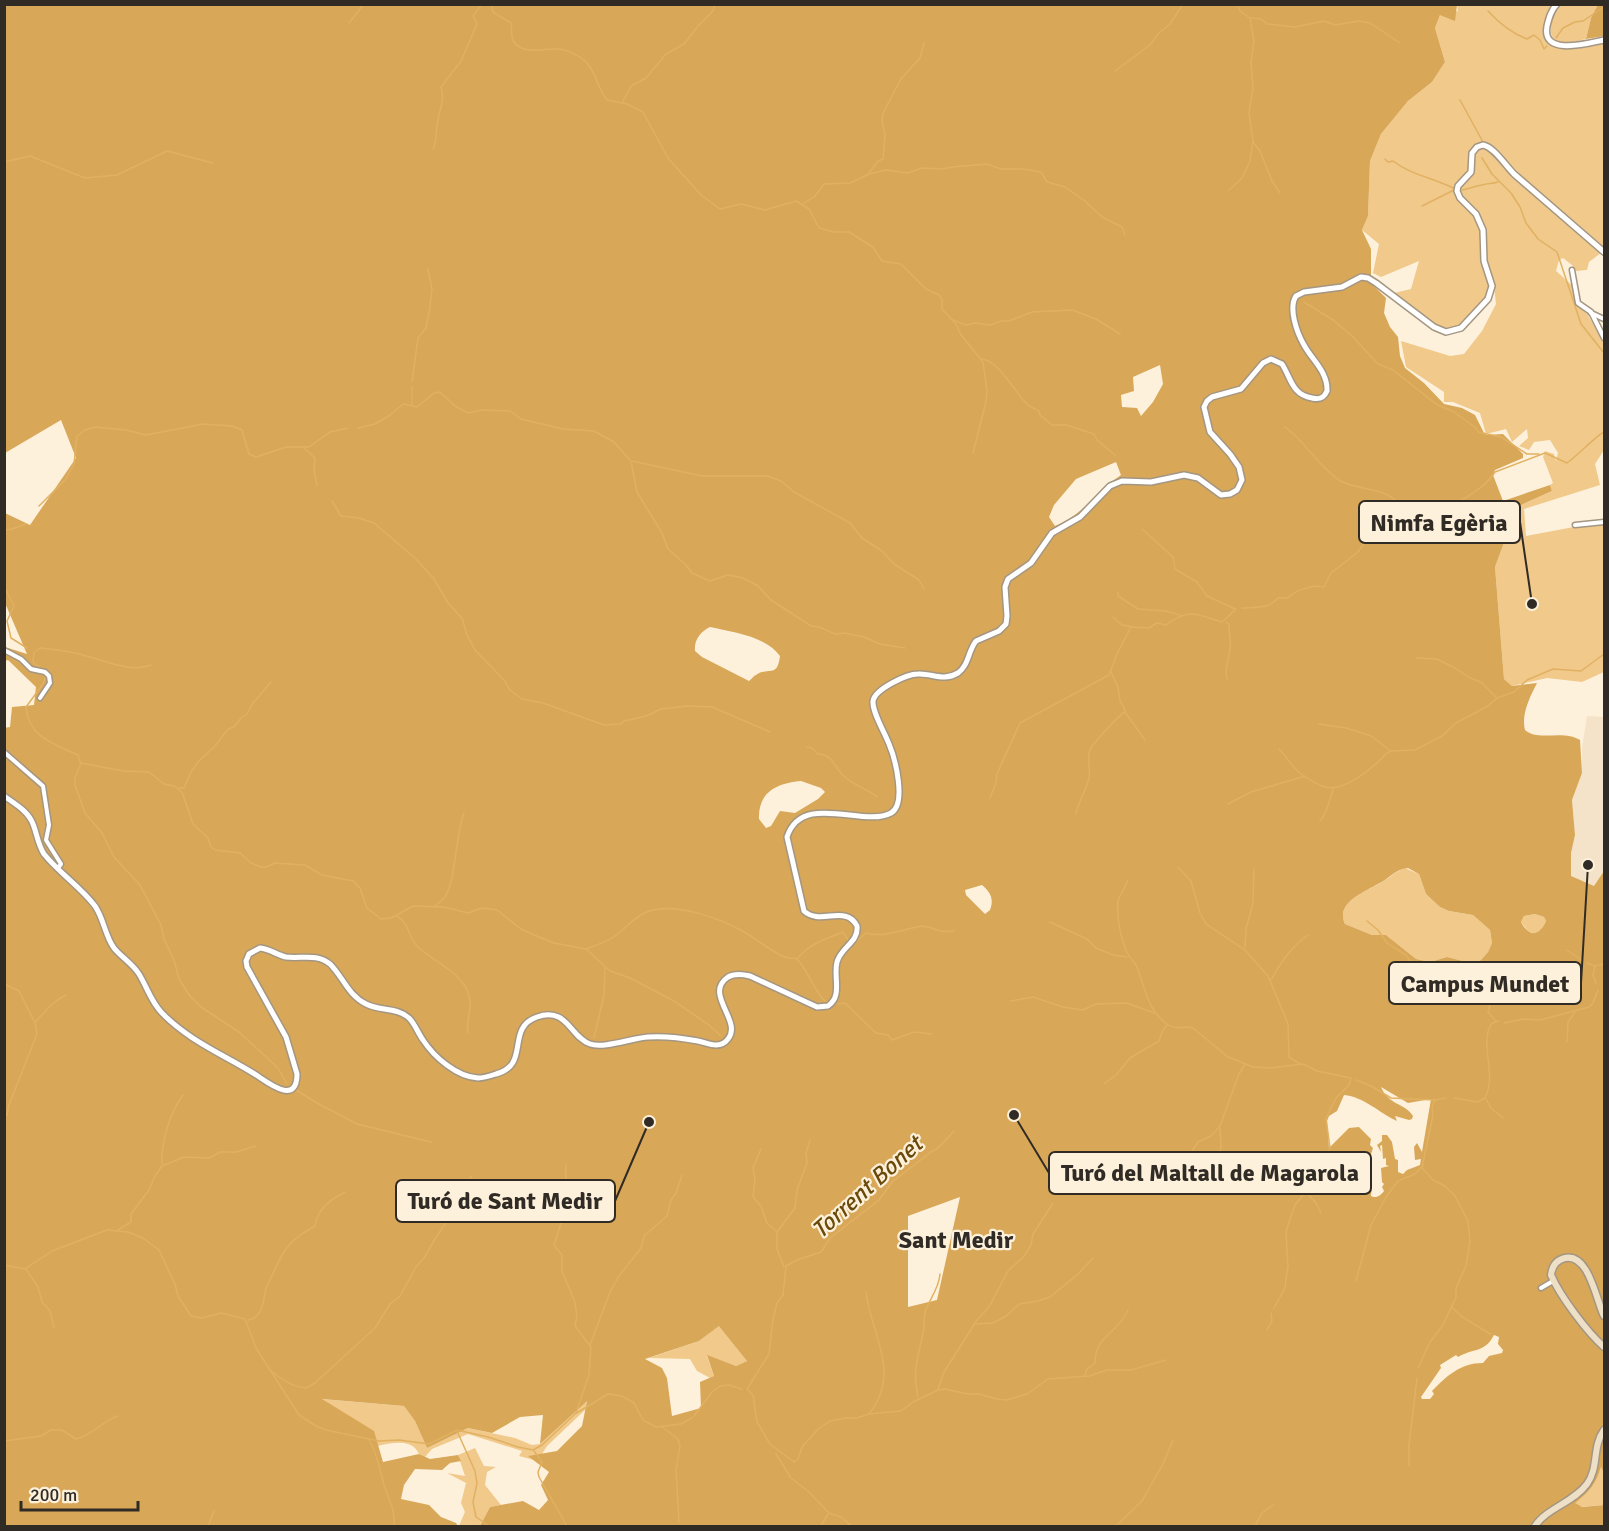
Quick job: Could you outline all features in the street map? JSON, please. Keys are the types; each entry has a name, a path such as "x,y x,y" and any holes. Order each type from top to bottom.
{"main road":[{"path":"1605,1316 1586,1270 1580,1262 1572,1258 1562,1259 1555,1264 1551,1280 1593,1336 1605,1347"},
{"path":"1551,1280 1555,1270 1562,1263 1570,1261 1579,1265 1605,1321"},
{"path":"1590,1479 1599,1439 1605,1430"},
{"path":"1536,1527 1589,1489 1598,1469 1599,1439"},
{"path":"1574,1501 1598,1469"},
{"path":"1536,1527 1544,1517 1578,1493"}],"street":[{"path":"1557,4 1550,14 1547,28 1548,36 1558,46 1605,40"},
{"path":"4,796 28,815 43,853 96,908 112,944 139,973 154,1004 163,1015 189,1036 281,1090 293,1086 297,1074 286,1037 247,967 249,954 260,948 286,957 314,957 325,961 356,998 368,1005 405,1015 414,1023 425,1044 440,1059 466,1075 478,1078 502,1072 511,1066 516,1057 521,1031 532,1019 544,1015 563,1019 584,1040 593,1045 648,1037 678,1038 722,1044 729,1037 731,1030 720,998 720,990 725,980 734,975 750,976 818,1007 832,1004 836,996 837,961 856,937 858,928 849,916 814,917 804,911 787,837 795,824 813,814 882,815 892,812 897,807 900,797 896,768 891,747 874,707 876,693 914,674 942,678 960,671 967,662 976,641 999,631 1006,624 1005,587 1010,577 1028,566 1049,536 1080,517 1113,484 1122,481 1151,482 1184,475 1198,478 1219,494 1227,495 1235,492 1241,482 1239,467 1210,432 1204,413 1204,404 1212,397 1241,389 1265,361 1273,359 1282,364 1291,384 1303,396 1316,399 1324,396 1328,391 1322,370 1302,342 1292,303 1296,296 1302,292 1342,287 1362,278 1373,280 1438,330 1452,332 1464,326 1490,297 1492,288 1485,265 1482,225 1473,209 1460,198 1457,191 1458,186 1471,172 1473,153 1481,146 1487,145 1508,168 1605,252"},
{"path":"1572,270 1578,303 1605,319"},
{"path":"1591,312 1605,338"},
{"path":"1575,525 1605,522"},
{"path":"4,650 21,659 31,669 45,672 49,676 50,683 40,698"},
{"path":"4,752 43,786 49,825 46,840 51,851 61,860 61,866 58,868"},
{"path":"1541,1288 1551,1280"}],"shaded area":[{"path":"5,5 1457,5 1455,21 1440,15 1435,28 1445,62 1432,82 1408,101 1381,134 1370,161 1368,216 1362,230 1371,249 1371,283 1386,298 1384,313 1390,327 1398,337 1400,356 1405,368 1424,383 1444,404 1462,408 1475,415 1484,433 1487,435 1503,434 1523,454 1523,458 1495,470 1493,475 1503,501 1550,485 1552,491 1514,508 1508,524 1511,538 1505,540 1495,567 1504,679 1512,686 1537,683 1525,712 1525,730 1537,735 1566,735 1580,740 1582,773 1572,800 1575,835 1571,853 1571,876 1594,886 1604,871 1604,1473 1601,1467 1591,1488 1575,1503 1582,1507 1604,1505 1604,1526 480,1526 490,1507 523,1501 539,1510 548,1500 541,1485 549,1472 528,1456 557,1451 582,1426 587,1401 540,1444 543,1415 520,1417 492,1433 468,1428 427,1448 415,1421 404,1406 322,1399 374,1431 383,1462 419,1454 430,1459 458,1455 461,1461 450,1463 442,1470 415,1469 404,1485 401,1499 429,1505 441,1517 458,1526 5,1526 4,728 10,727 12,707 34,705 36,687 8,660 5,661 5,647 27,654 5,603 5,513 30,525 76,458 61,420 5,453","holes":["1160,365 1163,384 1153,402 1141,416 1137,408 1122,407 1121,395 1134,391 1133,377","1116,462 1121,475 1074,516 1055,526 1049,517 1054,505 1076,479","710,627 758,639 774,649 780,656 779,663 775,670 761,673 749,681 702,657 695,651 698,637","801,781 821,788 825,792 795,813 780,811 771,826 766,828 759,819 762,802 771,791 784,784","1408,868 1419,874 1426,894 1440,907 1473,915 1490,930 1492,943 1481,960 1475,963 1447,957 1430,962 1416,959 1386,935 1372,935 1345,924 1343,917 1347,904 1396,872","982,885 988,891 992,903 990,910 985,914 966,895 965,890","1535,914 1544,917 1546,921 1540,930 1534,933 1527,930 1521,922 1524,916","1381,1087 1408,1103 1431,1099 1422,1152 1417,1143 1414,1147 1415,1160 1421,1159 1420,1165 1403,1174 1398,1172 1398,1160 1395,1159 1392,1142 1387,1135 1382,1135 1382,1141 1377,1145 1381,1152 1380,1146 1382,1145 1383,1159 1386,1158 1386,1165 1389,1166 1381,1168 1384,1191 1373,1197 1371,1196 1372,1183 1370,1183 1368,1163 1373,1148 1370,1145 1371,1139 1359,1127 1349,1128 1329,1148 1327,1121 1329,1116 1337,1111 1344,1095 1365,1102 1397,1121 1395,1116 1412,1119 1413,1116 1405,1108 1392,1101","960,1197 937,1300 908,1307 908,1216","719,1326 747,1361 736,1366 707,1355 714,1376 700,1382 701,1408 672,1416 667,1378 662,1368 645,1359 699,1341","1494,1335 1499,1337 1498,1344 1503,1350 1502,1353 1489,1356 1483,1363 1467,1365 1454,1371 1432,1391 1434,1394 1430,1399 1422,1399 1421,1397 1441,1368 1440,1365 1456,1355 1458,1357 1483,1347"]},
{"path":"1457,5 1551,5 1543,32 1545,40 1551,45 1568,49 1604,43 1604,247 1506,164 1493,146 1481,143 1471,153 1469,171 1454,188 1456,198 1475,217 1481,232 1482,263 1489,287 1486,297 1462,324 1450,330 1438,327 1394,293 1411,289 1419,261 1381,277 1373,273 1379,244 1362,230 1368,216 1370,161 1381,134 1408,101 1432,82 1445,62 1435,28 1440,15 1458,11"},
{"path":"1560,5 1599,5 1591,18 1586,39 1564,44 1555,41 1552,37 1550,22 1553,12"},
{"path":"1598,5 1604,5 1604,36 1586,39 1591,18"},
{"path":"1484,147 1491,151 1505,169 1602,252 1589,262 1587,270 1576,271 1563,258 1559,260 1556,271 1573,286 1577,303 1603,339 1604,450 1595,464 1600,485 1524,509 1526,536 1595,523 1604,525 1604,672 1582,682 1547,678 1512,686 1504,679 1495,567 1505,540 1523,537 1511,538 1508,524 1514,508 1552,491 1550,485 1553,483 1543,457 1545,451 1554,454 1556,461 1558,453 1550,440 1534,442 1529,450 1519,446 1528,438 1527,429 1512,442 1506,429 1486,434 1480,413 1453,402 1444,402 1444,392 1406,367 1401,341 1450,356 1464,354 1482,331 1496,304 1483,223 1476,210 1459,192 1460,186 1473,174 1475,154"},
{"path":"1587,716 1604,717 1604,996 1571,876 1571,853 1575,835 1572,800 1582,773 1582,748"},
{"path":"1405,868 1419,874 1426,894 1440,907 1473,915 1490,930 1492,943 1481,960 1475,963 1447,957 1430,962 1416,959 1386,935 1372,935 1345,924 1344,910 1352,900"},
{"path":"1535,914 1544,917 1546,921 1541,930 1535,934 1528,931 1521,922 1524,916"},
{"path":"720,1325 747,1361 736,1366 707,1356 714,1376 710,1378 697,1371 690,1359 649,1358 699,1341"},
{"path":"320,1399 404,1406 415,1421 427,1448 468,1428 515,1438 532,1445 540,1444 587,1400 585,1410 547,1446 542,1454 529,1456 534,1460 519,1456 522,1451 468,1434 432,1449 425,1457 406,1444 378,1446 374,1433"},
{"path":"475,1448 484,1466 496,1467 487,1472 485,1485 501,1505 490,1507 480,1526 459,1526 465,1512 461,1503 466,1483 447,1473 465,1476 458,1455"},
{"path":"1601,1467 1604,1473 1604,1505 1579,1507 1574,1503 1590,1487"}],"waterway":[{"path":"349,23 364,4"},
{"path":"433,149 442,100 441,87 461,61 477,24 473,16 482,4"},
{"path":"491,4 493,12 511,23 512,37 519,47 532,50 561,49 575,54 588,64 607,100 627,104 643,112 668,158 701,195 720,209 741,204 765,210 796,201 809,209 819,228 834,232 849,232 873,247 882,261 901,264 926,289 939,295 942,299 942,309 956,324 961,335 983,362 987,391 986,402 973,453"},
{"path":"622,103 631,86 646,78 666,54 684,44 713,11 715,4"},
{"path":"1115,71 1150,45 1170,24 1183,4"},
{"path":"1229,190 1242,178 1250,161 1253,141 1249,113 1253,88 1251,62 1254,41 1250,18 1240,11 1237,4"},
{"path":"1556,38 1563,28 1583,21 1604,7"},
{"path":"1488,11 1516,34 1527,39 1534,35 1540,40 1544,49 1547,46"},
{"path":"1251,18 1261,19 1267,24 1295,27 1324,21 1335,25 1359,21 1370,23 1400,43"},
{"path":"869,173 878,161 883,159 885,135 883,113 901,79 920,58 924,43"},
{"path":"1460,100 1483,142"},
{"path":"1253,142 1260,151 1272,181 1280,193"},
{"path":"4,162 30,156 85,178 117,175 167,151 213,163"},
{"path":"1482,158 1492,174 1511,193 1526,223 1538,239 1557,252 1581,324 1604,353"},
{"path":"1385,159 1455,189"},
{"path":"803,204 815,196 824,184 850,183 869,174 886,170 908,173 922,168 943,169 987,164 1001,169 1041,172 1047,182 1065,187 1102,217 1122,227 1125,235"},
{"path":"1462,190 1498,182"},
{"path":"1422,206 1454,190"},
{"path":"412,382 418,338 426,328 430,307 432,289 428,269"},
{"path":"1304,302 1333,320 1352,336 1378,364 1393,370 1436,404 1454,412 1478,432 1501,437 1527,454 1539,454"},
{"path":"953,320 966,325 975,323 990,325 1032,312 1072,310 1096,319 1120,334"},
{"path":"980,359 987,360 1000,370 1022,399 1039,411 1040,415 1052,425 1066,425 1094,434 1097,440 1115,455"},
{"path":"412,387 412,406"},
{"path":"358,428 375,424 403,404 417,407 434,393 440,392 455,406 468,413 482,410 510,411 521,419 563,429 594,431 614,442 630,460"},
{"path":"39,506 65,480 74,464 77,436 95,427 126,430 146,435 203,424 232,426 242,430 249,454 256,457 286,447 309,447 330,432 348,428"},
{"path":"1285,427 1339,480 1391,497 1403,513"},
{"path":"1242,608 1267,606 1278,598 1288,598 1305,588 1324,587 1331,573 1358,552 1373,531 1403,513 1410,511 1430,516 1475,492 1495,472 1545,453 1567,463 1604,432"},
{"path":"304,448 315,458 314,470 317,486"},
{"path":"631,461 637,492 662,533 668,549 692,573 710,581 728,575 743,578 758,586 771,600 811,626 835,634 844,633 864,637 880,644 905,648"},
{"path":"632,461 702,476 768,476 781,481 794,492 850,523 862,538 882,551 894,564 919,580 924,589"},
{"path":"332,501 341,516 374,523 416,559 434,579 448,603 462,618 475,650 504,680 510,690 522,699 543,703 604,725 621,724 661,709 688,706 712,707 770,732"},
{"path":"4,530 26,524"},
{"path":"1142,529 1173,557 1175,569 1197,582 1207,596 1235,609"},
{"path":"4,586 14,606 7,621 11,638 27,648"},
{"path":"1118,592 1118,596 1138,609 1166,611 1180,615"},
{"path":"990,798 997,774 1020,723 1109,675 1131,627 1149,628 1157,623 1166,625 1188,614 1222,622 1236,609"},
{"path":"1113,617 1122,625 1133,627"},
{"path":"1226,622 1229,624 1230,643 1226,668 1227,679"},
{"path":"36,651 40,648 69,652 135,668 151,665"},
{"path":"34,652 33,662 44,671"},
{"path":"1279,749 1305,777 1322,786 1339,787 1357,778 1391,751 1415,750 1442,736 1456,723 1488,706 1497,698 1514,692 1527,680 1553,669 1581,671 1604,654"},
{"path":"1416,658 1437,659 1481,682 1496,697"},
{"path":"1076,814 1089,778 1090,750 1117,718 1125,712 1111,672"},
{"path":"46,675 43,684 26,707 28,717 37,732 52,743 78,755 80,762"},
{"path":"179,788 184,788 199,761 228,729 234,727 247,714 271,682"},
{"path":"1125,712 1145,740"},
{"path":"1319,724 1346,728 1371,736 1391,751"},
{"path":"807,747 812,748 818,754 827,756 845,777 877,797"},
{"path":"81,763 123,771 149,772 164,784 174,786 182,792 193,824 208,838 211,847 215,850 240,853 251,863 261,867 275,863 305,865 322,875 353,881 360,888 367,908 381,919 391,918 413,906 444,907 468,913 482,908 497,910 521,929 534,935 554,943 586,949 610,971 630,978 674,1001 720,1035"},
{"path":"81,763 75,778 75,785 85,813 102,833 114,857 140,885 161,925 179,979 190,996 201,1007 239,1032 278,1068 287,1084"},
{"path":"1228,804 1251,792 1305,776"},
{"path":"1320,821 1334,787"},
{"path":"434,907 449,890 464,813"},
{"path":"1178,867 1191,881 1200,913 1206,924 1245,950 1268,976 1288,1024 1289,1057 1300,1064"},
{"path":"1245,948 1246,929 1253,903 1254,869"},
{"path":"1128,880 1118,901 1121,936 1129,956 1137,967 1151,1005 1160,1018 1174,1027 1193,1028 1228,1057 1253,1067 1270,1068 1303,1064 1317,1071 1351,1078 1349,1085 1336,1098 1326,1118 1330,1148 1320,1167 1311,1173 1306,1191 1295,1205 1288,1225 1286,1233 1288,1267 1285,1288 1274,1308"},
{"path":"586,949 612,938 649,911 672,909 699,913 725,922 784,957 797,959 825,1001"},
{"path":"397,916 404,922 417,946 449,969 463,983 470,1001 468,1033"},
{"path":"1367,921 1378,930 1387,943 1406,955 1427,980 1481,997 1490,1006 1488,1012 1496,1021"},
{"path":"1050,922 1087,939 1096,948 1113,955 1127,957"},
{"path":"852,945 866,933 885,934 923,926 942,931 954,931"},
{"path":"797,959 813,945 843,932 849,941"},
{"path":"1271,980 1287,955 1308,935"},
{"path":"1567,950 1582,960"},
{"path":"1587,963 1595,966"},
{"path":"1596,983 1593,975 1595,966 1604,964"},
{"path":"594,1038 604,995 605,968"},
{"path":"4,984 19,991 35,1023 37,1034 4,1118"},
{"path":"1504,1023 1523,1019 1540,1020 1589,1007 1598,990"},
{"path":"35,1022 66,995"},
{"path":"1011,1001 1033,997 1063,1007 1083,1010 1096,1004 1127,1003 1154,1013"},
{"path":"838,1004 845,1003 876,1033 888,1035 892,1040 914,1032 932,1034"},
{"path":"1567,1042 1568,1022 1575,1012"},
{"path":"1454,1098 1478,1102 1485,1098 1490,1079 1488,1031 1492,1023 1499,1021"},
{"path":"1104,1084 1117,1074 1130,1058 1159,1041 1167,1025"},
{"path":"1170,1174 1187,1159 1198,1142 1211,1136 1220,1126 1239,1074 1245,1064"},
{"path":"1356,1080 1391,1098 1435,1100 1446,1098"},
{"path":"296,1090 357,1124 431,1142"},
{"path":"162,1164 167,1128 183,1095"},
{"path":"1486,1099 1491,1108 1503,1118"},
{"path":"1418,1368 1456,1297 1456,1288 1466,1266 1470,1241 1468,1221 1455,1196 1445,1186 1433,1180 1422,1168 1433,1115 1432,1106 1435,1100"},
{"path":"1213,1186 1221,1147 1220,1128"},
{"name":"Torrent Bonet","path":"954,1131 938,1148 892,1182 879,1200 830,1238 821,1252 786,1266 783,1295 777,1303 773,1319 769,1354 747,1389 753,1395 757,1422 770,1444 794,1462 798,1459 802,1447 818,1429 830,1421 901,1411 913,1402 938,1390 945,1389 1007,1400 1027,1394 1048,1379 1089,1376 1107,1370 1131,1370 1166,1360"},
{"path":"777,1232 795,1208 797,1190 807,1163 806,1153 810,1140"},
{"path":"118,1230 131,1222 131,1214 149,1190 162,1166 184,1157 209,1158 220,1152 236,1152 256,1146"},
{"path":"761,1149 753,1168 755,1179 753,1197 761,1206 767,1223 777,1232 777,1249 784,1267"},
{"path":"566,1164 565,1211 554,1245 562,1255 562,1271 575,1302 577,1316 575,1326 591,1347 589,1375 576,1413"},
{"path":"1356,1281 1371,1225 1386,1197 1398,1181 1415,1174 1423,1166"},
{"path":"590,1345 610,1292 619,1276 641,1248 644,1236 667,1216 682,1175"},
{"path":"269,1369 286,1381 306,1388 315,1383 375,1328 390,1304 400,1296 416,1267 451,1215 463,1204 471,1176"},
{"path":"248,1320 260,1311 267,1286 286,1249 303,1233 315,1226 319,1214 326,1205 345,1192"},
{"path":"1306,1192 1321,1213"},
{"path":"464,1204 473,1204 490,1195"},
{"path":"938,1389 944,1372 977,1320 989,1307 1008,1271 1024,1256 1031,1245 1033,1234 1053,1203"},
{"path":"4,1265 25,1269 52,1251 107,1230 128,1232 143,1238 159,1250 175,1284 178,1296 191,1316 202,1318 221,1313 245,1319 256,1348 299,1415 326,1430 379,1441 399,1440 429,1444 457,1430 533,1450 542,1445 575,1414 608,1394 622,1396 634,1403 643,1420 656,1427 681,1424 690,1419 712,1392 720,1386 729,1385 742,1389"},
{"path":"976,1324 993,1323 1006,1316 1019,1304 1050,1297 1077,1275 1093,1258"},
{"path":"26,1269 38,1287 42,1302 50,1311 54,1327"},
{"path":"918,1397 916,1371 926,1309 940,1274"},
{"path":"866,1292 884,1369 879,1399 869,1414"},
{"path":"1452,1307 1461,1316 1490,1334"},
{"path":"1085,1375 1087,1369 1095,1363 1099,1346 1128,1310"},
{"path":"1267,1330 1272,1321 1271,1313"},
{"path":"1409,1466 1409,1445 1417,1378"},
{"path":"4,1441 41,1436 51,1430 62,1430 76,1439 118,1416"},
{"path":"662,1427 678,1439 680,1446 676,1470 679,1522"},
{"path":"457,1431 475,1471 477,1483 473,1502 476,1517 489,1526"},
{"path":"369,1439 393,1509 394,1526"},
{"path":"1116,1526 1142,1501 1163,1464 1173,1440"},
{"path":"534,1451 542,1462 538,1472 539,1477 567,1526"},
{"path":"776,1454 791,1478 809,1492 829,1513 841,1517 852,1526"},
{"path":"1255,1526 1262,1513 1273,1505"},
{"path":"208,1526 214,1511"},
{"path":"821,1526 828,1514"}],"place":[{"name":"Nimfa Egèria","path":"1532,604"},
{"name":"Campus Mundet","path":"1588,865"},
{"name":"Turó del Maltall de Magarola","path":"1014,1115"},
{"name":"Turó de Sant Medir","path":"649,1122"}],"district":[{"name":"Sant Medir","path":"956,1240"}]}
